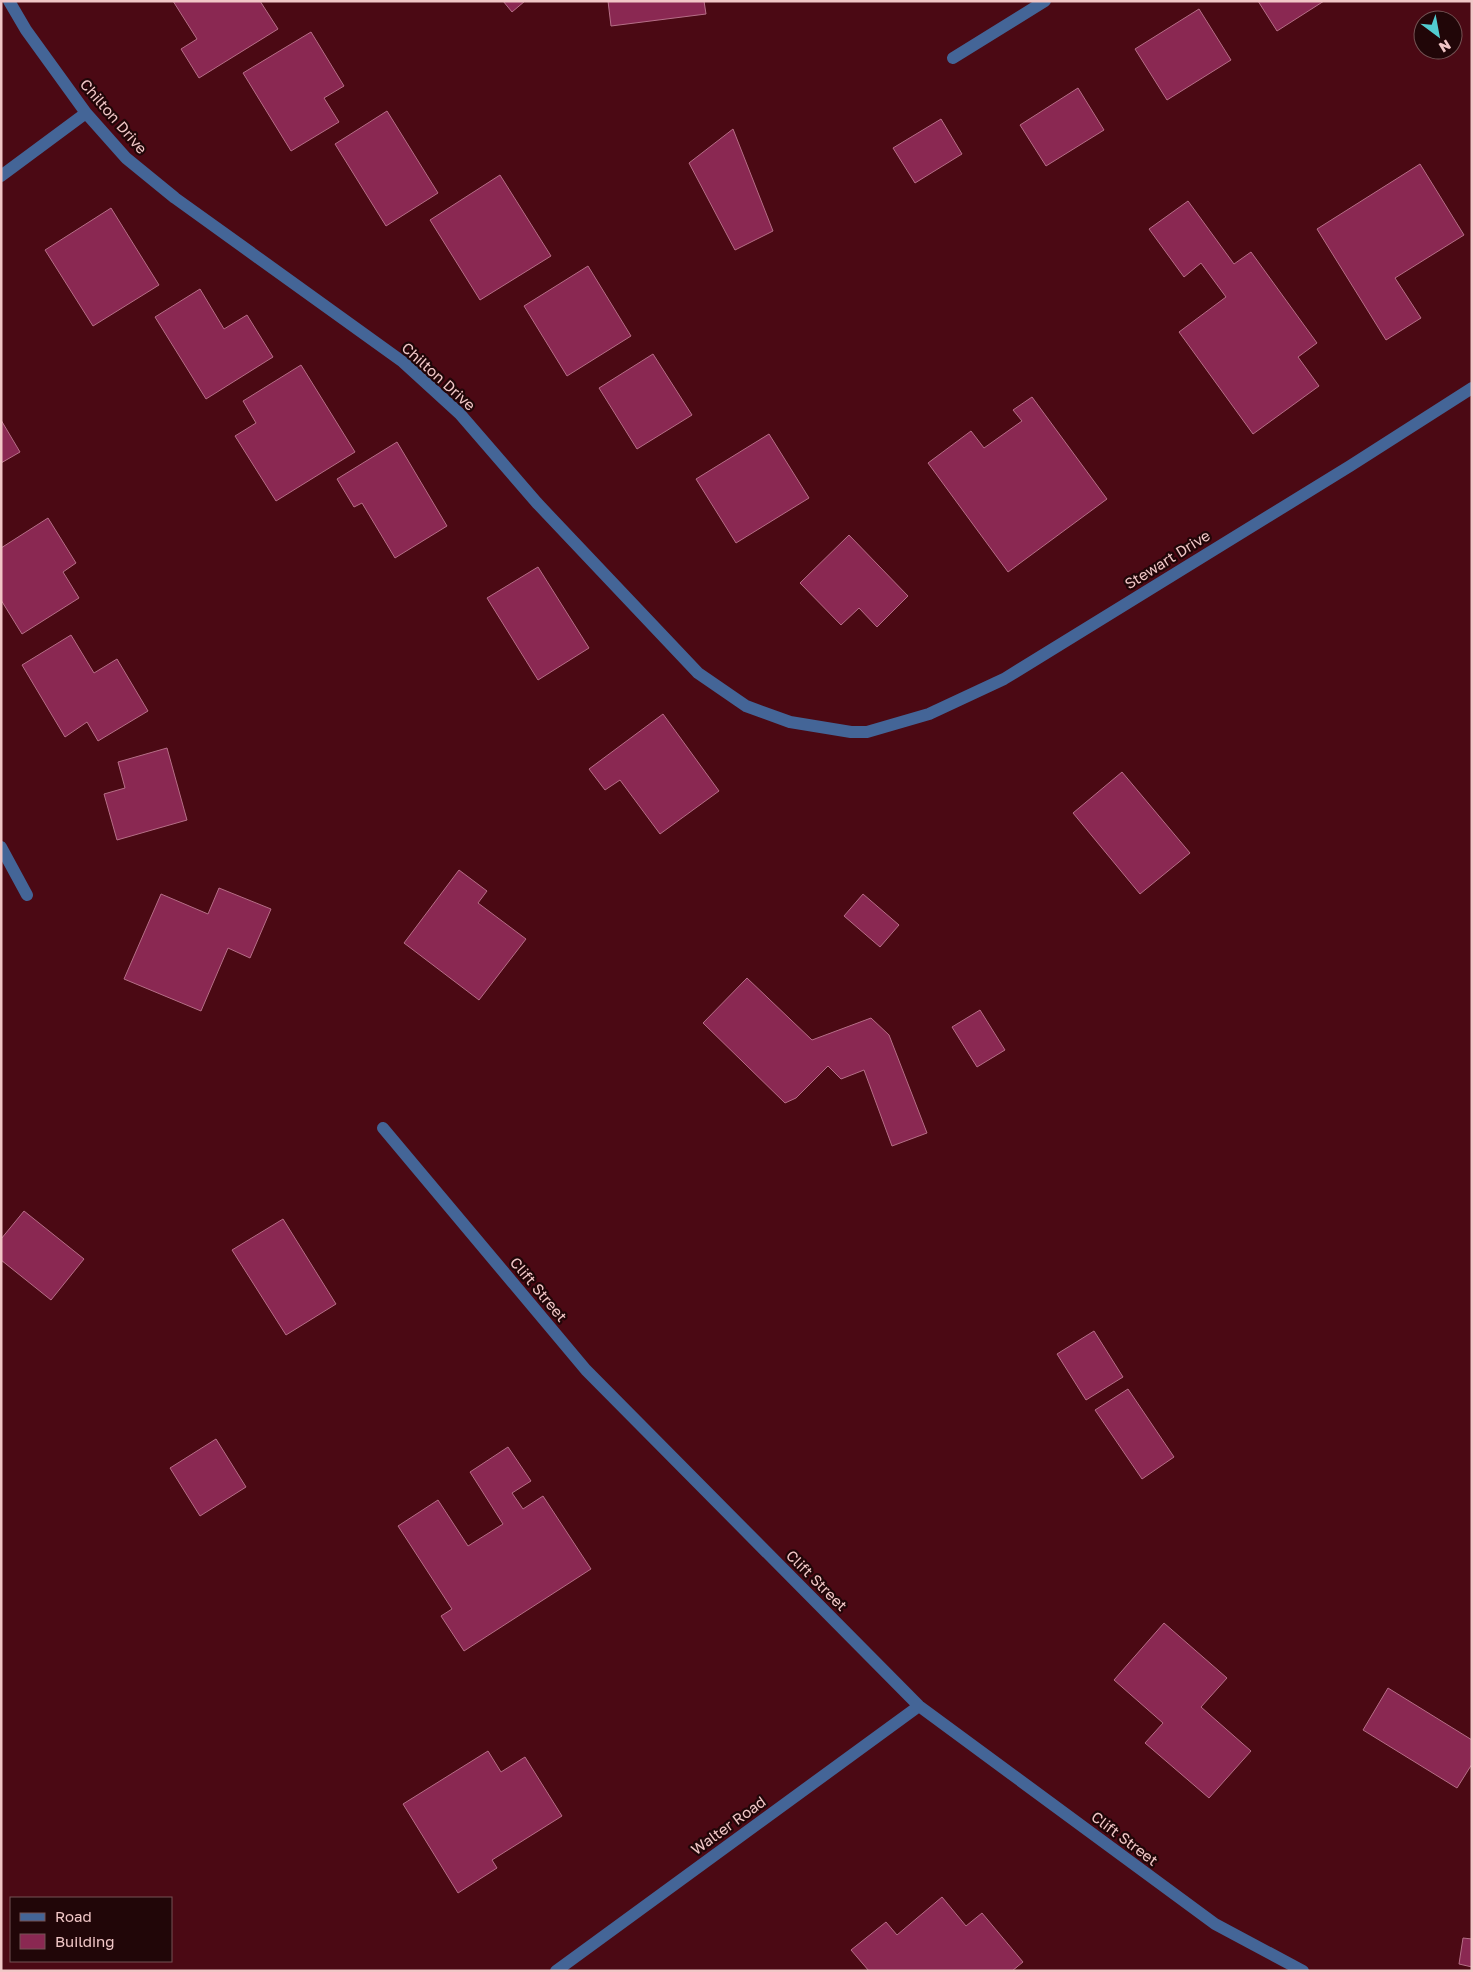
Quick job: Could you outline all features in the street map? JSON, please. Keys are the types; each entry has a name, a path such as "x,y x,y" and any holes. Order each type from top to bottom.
{"street":[{"name":"Chilton Drive","path":"9,1 26,30 86,113 126,158 175,198 410,369 460,414 537,503 698,673 746,706 790,722 852,732 867,732"},
{"path":"953,58 1045,1"},
{"path":"1,176 86,113"},
{"name":"Stewart Drive","path":"867,732 928,714 1004,679 1350,466 1472,388"},
{"path":"1,847 27,895"},
{"name":"Clift Street","path":"383,1128 586,1370 920,1706 1215,1924 1303,1971"},
{"name":"Walter Road","path":"556,1971 920,1706"}],"building":[{"path":"173,1 260,1 278,29 199,78 181,49 197,39"},
{"path":"503,1 525,1 512,12"},
{"path":"608,1 704,1 706,14 611,26"},
{"path":"1258,1 1324,1 1277,31"},
{"path":"1199,9 1231,60 1167,100 1135,49"},
{"path":"311,32 344,86 324,98 339,122 291,151 243,73"},
{"path":"1078,88 1104,130 1046,166 1020,125"},
{"path":"387,111 438,193 386,226 335,144"},
{"path":"941,119 962,154 915,183 893,148"},
{"path":"733,129 773,231 735,250 689,163"},
{"path":"1420,164 1464,235 1395,278 1421,318 1386,340 1317,229"},
{"path":"500,175 551,256 480,300 430,220"},
{"path":"1188,201 1234,264 1251,252 1317,343 1298,357 1319,386 1253,434 1179,332 1226,297 1201,263 1184,277 1149,229"},
{"path":"111,208 159,285 93,326 45,250"},
{"path":"588,266 631,336 567,376 524,306"},
{"path":"200,289 224,329 247,315 273,357 206,399 155,317"},
{"path":"653,354 692,415 637,449 599,388"},
{"path":"301,365 355,452 276,501 235,436 256,423 243,401"},
{"path":"1032,397 1107,499 1008,572 928,463 971,431 984,448 1022,421 1013,410"},
{"path":"1,420 20,452 1,463"},
{"path":"769,434 809,498 736,543 696,479"},
{"path":"397,442 447,526 395,558 362,503 354,507 337,479"},
{"path":"48,518 76,563 63,572 79,598 22,634 1,600 1,548"},
{"path":"849,535 908,596 877,627 859,608 841,625 800,583"},
{"path":"538,567 589,648 538,680 487,598"},
{"path":"71,635 94,673 117,659 148,711 98,741 87,722 65,737 22,665"},
{"path":"663,714 719,791 660,834 620,780 605,790 589,769"},
{"path":"167,748 187,820 117,840 104,794 125,788 118,762"},
{"path":"1122,772 1190,853 1140,894 1073,813"},
{"path":"459,870 487,891 478,903 526,939 479,1000 404,943"},
{"path":"219,888 271,909 250,958 228,948 201,1011 124,979 161,894 208,914"},
{"path":"863,894 899,925 880,947 844,916"},
{"path":"747,978 812,1040 871,1018 889,1035 927,1133 892,1146 864,1070 841,1079 828,1066 796,1098 785,1103 703,1023"},
{"path":"980,1010 1005,1050 977,1067 952,1027"},
{"path":"24,1211 84,1259 51,1300 1,1260 1,1239"},
{"path":"283,1219 336,1304 286,1335 232,1250"},
{"path":"1094,1331 1123,1377 1086,1400 1057,1354"},
{"path":"1128,1389 1174,1457 1142,1479 1095,1410"},
{"path":"216,1439 246,1487 200,1516 170,1468"},
{"path":"508,1447 531,1481 512,1493 523,1509 543,1496 591,1569 464,1651 441,1616 452,1609 398,1526 438,1500 468,1546 503,1524 470,1472"},
{"path":"1164,1623 1227,1678 1201,1707 1251,1751 1209,1798 1145,1743 1163,1723 1114,1680"},
{"path":"1388,1688 1472,1740 1472,1764 1457,1788 1363,1730"},
{"path":"488,1751 501,1772 525,1757 562,1816 492,1860 497,1868 458,1893 403,1804"},
{"path":"942,1897 966,1926 982,1913 1023,1962 1012,1971 869,1971 851,1950 886,1922 897,1935"},
{"path":"1463,1938 1472,1939 1472,1967 1459,1964"}]}
